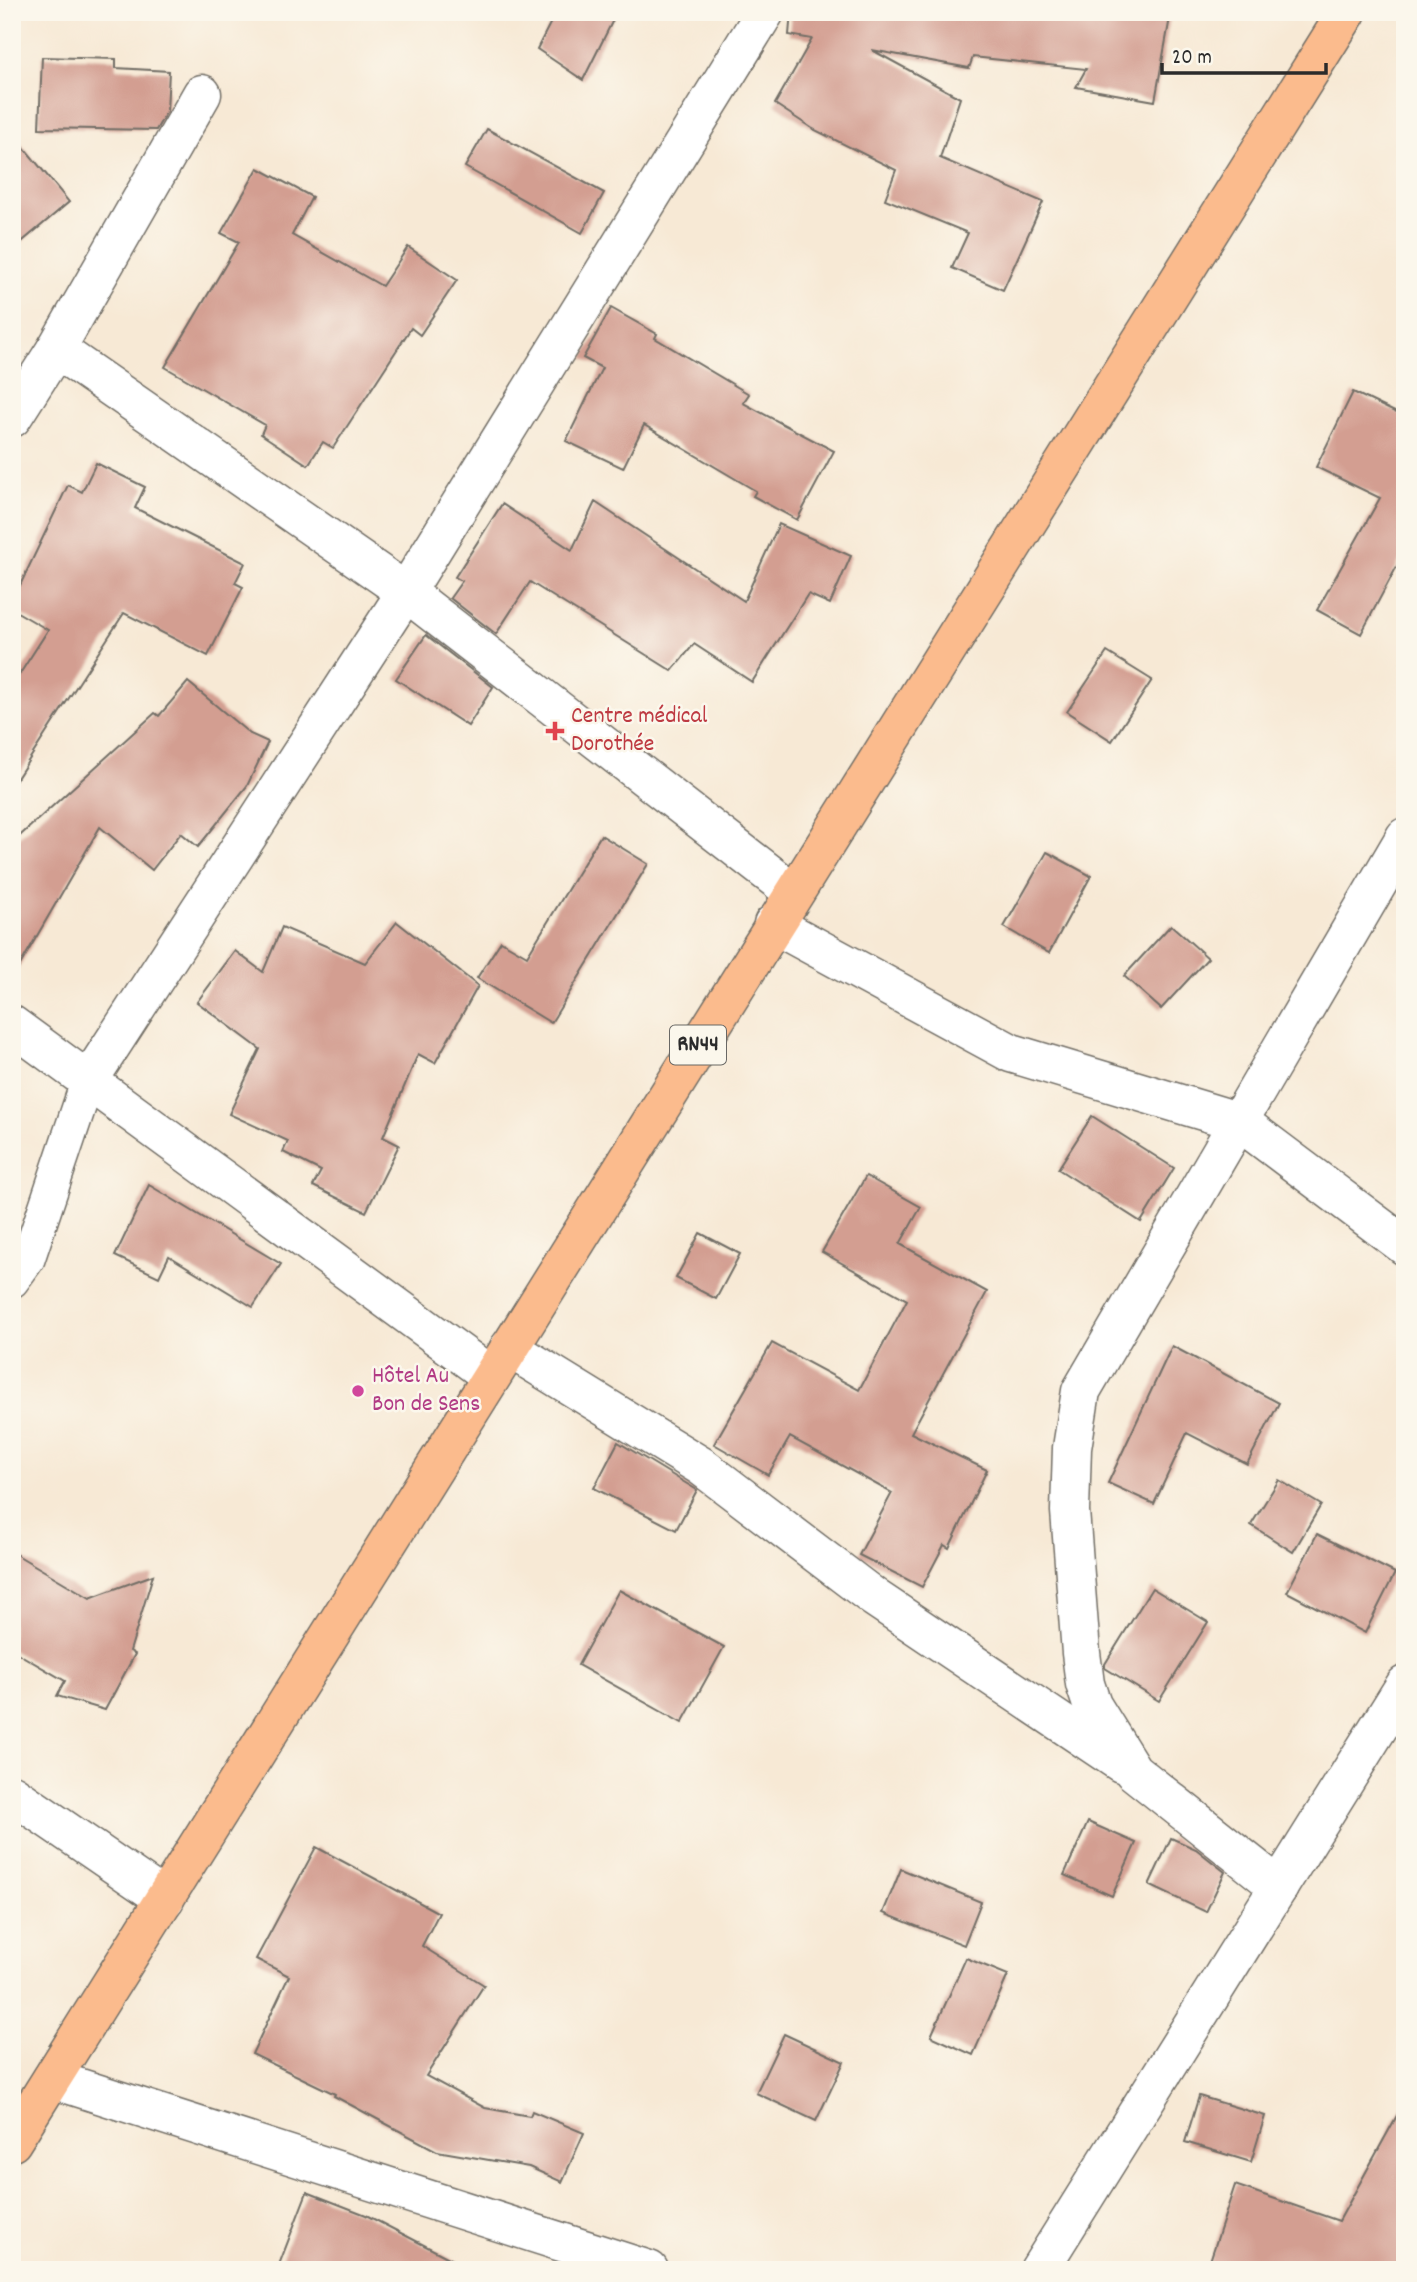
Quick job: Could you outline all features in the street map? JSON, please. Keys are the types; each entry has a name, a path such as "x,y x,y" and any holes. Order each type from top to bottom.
{"main road":[{"name":"RN44","path":"12,2142 1347,12"}],"street":[{"path":"87,1083 406,592 765,12"},
{"path":"12,418 56,349 202,94"},
{"path":"56,349 406,592 783,908 1011,1053 1240,1122 1405,1246"},
{"path":"1133,1771 1092,1705 1085,1684 1070,1511 1072,1448 1081,1391 1405,836"},
{"path":"12,1025 87,1083 500,1362 701,1466 875,1598 1133,1771 1279,1887"},
{"path":"1039,2270 1405,1685"},
{"path":"12,1794 165,1899"},
{"path":"52,2080 649,2270"}],"lane":[{"path":"12,1281 29,1259 87,1083"}],"building":[{"path":"556,12 617,12 583,80 537,49"},
{"path":"791,12 1171,12 1155,101 1076,87 1086,69 973,57 969,68 872,50 960,98 940,158 1043,202 1003,290 952,268 968,233 885,199 896,170 813,129 775,104 812,39 789,35"},
{"path":"42,57 116,59 116,68 169,71 167,111 156,130 39,128"},
{"path":"487,129 604,193 582,233 465,167"},
{"path":"12,133 69,202 12,250"},
{"path":"258,168 312,197 292,235 382,286 408,247 457,280 420,335 411,328 333,448 323,442 308,465 261,434 265,425 165,367 239,242 221,233"},
{"path":"611,308 657,334 655,338 749,394 743,403 834,451 797,520 753,496 756,491 644,425 623,468 566,441 602,368 583,358"},
{"path":"1353,392 1405,417 1405,551 1361,634 1317,610 1380,498 1316,467"},
{"path":"96,463 145,487 135,508 245,563 235,583 243,587 208,656 124,613 12,786 12,686 48,630 12,609 12,602 68,485 82,492"},
{"path":"595,502 744,601 779,524 851,556 830,604 808,594 752,682 694,644 672,671 530,582 496,634 450,598 462,581 455,577 502,504 572,550"},
{"path":"426,635 493,687 468,726 396,679"},
{"path":"1107,652 1152,680 1112,741 1067,712"},
{"path":"188,682 250,734 268,742 247,786 198,847 181,833 152,870 100,827 12,979 12,843 155,713 159,716"},
{"path":"601,835 648,864 551,1023 477,978 501,941 527,956"},
{"path":"1047,852 1091,876 1049,953 1004,927"},
{"path":"397,922 478,986 435,1063 418,1054 383,1137 399,1145 366,1212 313,1186 321,1171 283,1152 288,1141 229,1114 260,1049 197,1002 235,951 263,972 282,927 365,963"},
{"path":"1171,925 1208,958 1161,1009 1124,976"},
{"path":"1092,1116 1174,1168 1141,1222 1058,1169"},
{"path":"866,1176 921,1207 900,1244 987,1292 911,1433 987,1470 949,1548 944,1545 922,1587 859,1555 892,1493 790,1437 768,1475 714,1444 772,1343 859,1390 907,1300 822,1252"},
{"path":"149,1185 281,1264 253,1307 169,1256 159,1277 115,1256"},
{"path":"700,1233 740,1254 716,1299 676,1278"},
{"path":"1172,1346 1279,1403 1247,1464 1187,1433 1154,1504 1108,1483"},
{"path":"618,1442 697,1490 676,1530 594,1488"},
{"path":"1279,1480 1321,1505 1293,1552 1251,1525"},
{"path":"1317,1534 1395,1573 1365,1633 1287,1592"},
{"path":"12,1552 90,1598 153,1575 130,1651 135,1654 105,1710 57,1696 65,1681 12,1650"},
{"path":"1152,1588 1208,1622 1159,1701 1105,1668"},
{"path":"619,1590 724,1647 682,1723 578,1665"},
{"path":"1088,1822 1136,1843 1112,1896 1064,1875"},
{"path":"1171,1838 1196,1849 1225,1872 1206,1912 1149,1885"},
{"path":"316,1847 439,1913 422,1946 484,1985 426,2076 485,2108 530,2116 532,2111 584,2133 562,2182 529,2167 437,2151 334,2096 335,2094 252,2054 289,1976 256,1959"},
{"path":"901,1869 981,1902 964,1945 883,1913"},
{"path":"966,1958 1008,1975 973,2055 931,2036"},
{"path":"784,2034 844,2062 816,2121 756,2093"},
{"path":"1199,2096 1265,2116 1251,2162 1185,2142"},
{"path":"1405,2101 1405,2270 1207,2270 1235,2185 1339,2221"},
{"path":"307,2192 366,2215 472,2270 277,2270"}],"place":[{"name":"Centre médical Dorothée","path":"555,731"},
{"name":"Hôtel Au Bon de Sens","path":"358,1391"}]}
